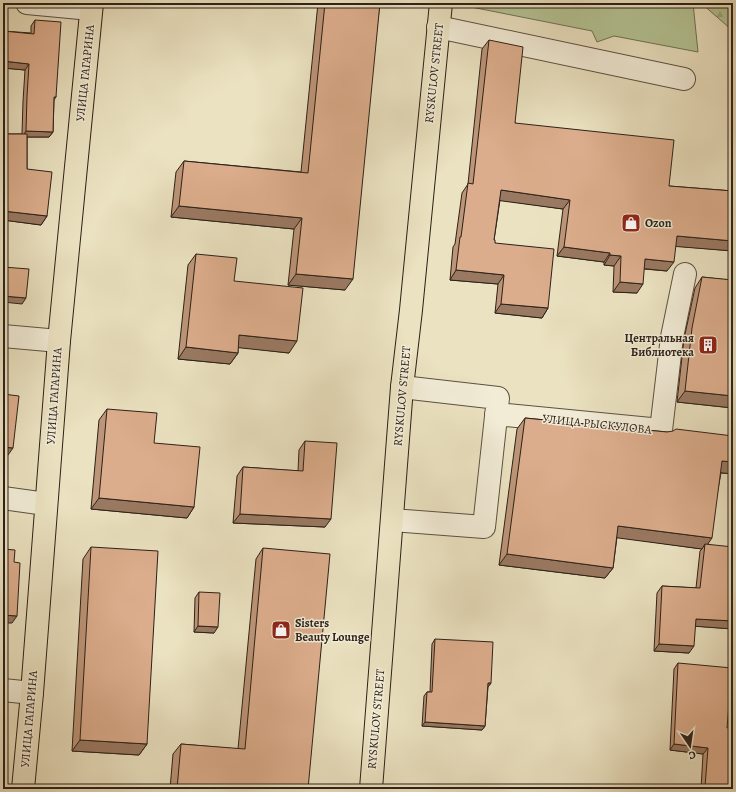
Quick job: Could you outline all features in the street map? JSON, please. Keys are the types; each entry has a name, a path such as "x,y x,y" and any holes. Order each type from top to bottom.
{"main road":[{"name":"RYSKULOV STREET","path":"370,789 402,387 441,3"},
{"name":"УЛИЦА ГАГАРИНА","path":"23,789 32,693 59,341 91,6"}],"street":[{"path":"28,3 91,6"},
{"path":"438,27 684,79"},
{"name":"УЛИЦА РЫСКУЛОВА","path":"496,414 661,430 672,337 685,274"},
{"path":"3,336 59,341"},
{"path":"392,520 484,527 498,398 402,387"},
{"path":"3,498 46,504"},
{"path":"3,690 32,693"}],"green space":[{"path":"472,3 693,3 698,52 614,36 597,42 592,31 471,7"},
{"path":"701,3 733,3 733,31"}],"building":[{"path":"325,3 380,3 353,279 296,274 302,218 179,206 184,161 308,173"},
{"path":"35,20 61,22 56,97 54,97 53,132 26,131 29,64 3,61 3,31 34,34"},
{"path":"489,40 523,47 515,123 674,140 669,186 733,191 733,241 677,236 674,262 645,259 643,284 620,282 621,256 610,255 610,253 564,247 570,200 501,190 494,240 495,243 554,249 548,308 501,304 504,275 456,270 468,183 473,184"},
{"path":"3,134 27,134 27,169 52,172 47,216 3,211"},
{"path":"196,254 237,258 234,281 303,288 297,341 239,335 238,353 186,347"},
{"path":"3,267 29,269 26,298 3,296"},
{"name":"Центральная Библиотека","path":"702,277 733,280 733,396 685,391 692,328"},
{"path":"3,394 19,396 13,448 3,447"},
{"path":"107,409 157,413 154,443 200,447 194,507 99,498"},
{"path":"525,418 667,432 676,429 733,436 733,462 722,461 712,538 618,526 613,568 507,554"},
{"path":"305,441 337,443 331,519 240,514 243,467 303,471"},
{"path":"705,544 733,547 733,621 696,619 694,646 659,644 662,586 700,588"},
{"path":"91,547 158,551 147,744 80,740"},
{"path":"263,548 330,554 308,789 177,789 181,744 245,749"},
{"path":"3,549 15,550 14,562 20,563 17,616 3,615"},
{"path":"199,592 220,593 218,627 198,626"},
{"path":"435,639 493,642 491,683 488,683 485,726 425,722 427,692 432,692"},
{"path":"678,663 732,668 727,728 733,726 733,789 705,787 708,748 674,744"}],"place":[{"name":"Ozon","path":"631,223"},
{"name":"Центральная Библиотека","path":"708,345"},
{"name":"Sisters Beauty Lounge","path":"281,630"}]}
